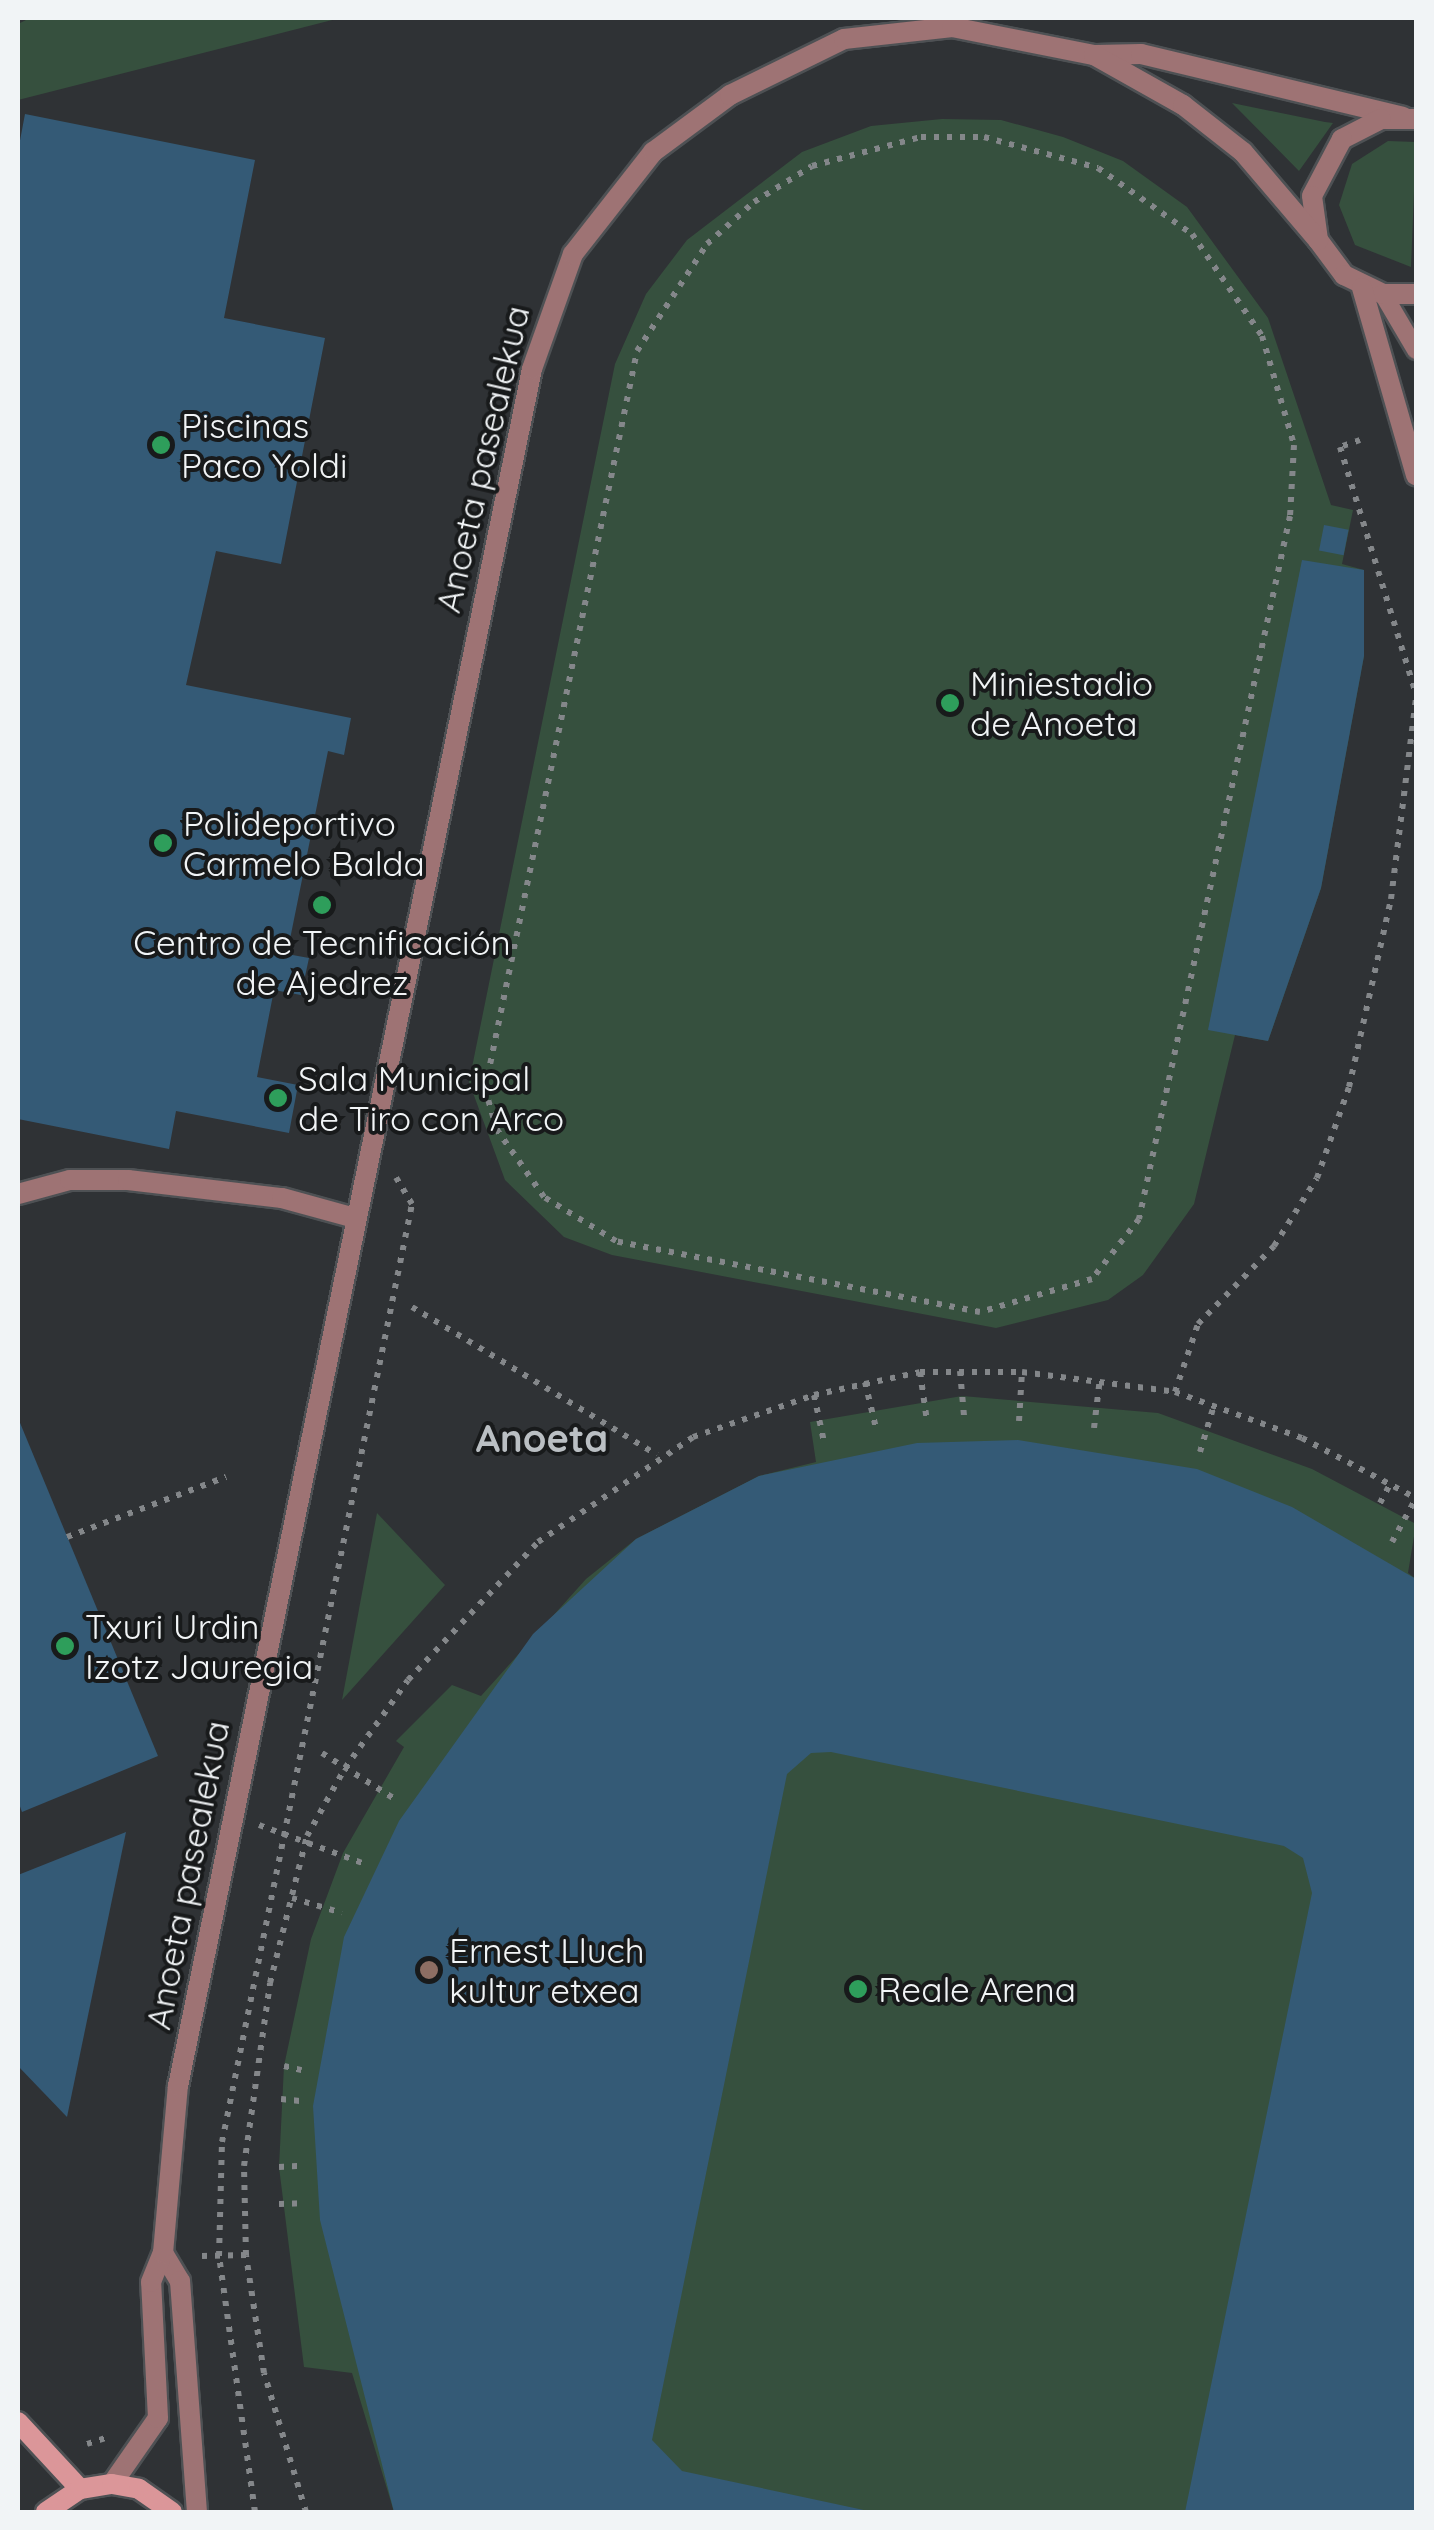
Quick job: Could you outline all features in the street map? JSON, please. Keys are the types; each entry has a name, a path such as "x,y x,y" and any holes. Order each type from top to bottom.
{"main road":[{"path":"18,2422 80,2489"},
{"path":"46,2512 80,2489 112,2484 139,2489 172,2512"}],"street":[{"name":"Anoeta pasealekua","path":"112,2484 158,2418 151,2282 163,2253 178,2086 532,369 550,303 592,224 679,130 844,40 952,27 1094,56 1141,54 1410,118"},
{"name":"Anoeta pasealekua","path":"1094,56 1218,131 1362,288"},
{"path":"1318,240 1312,196 1328,156 1360,126 1410,118"},
{"path":"1362,288 1383,294 1416,294"},
{"path":"1362,288 1416,475"},
{"path":"18,1194 70,1180 128,1180 282,1198 355,1218"},
{"name":"Anoeta pasealekua","path":"163,2253 180,2281 197,2512"}],"lane":[{"path":"1383,294 1416,350"}],"path":[{"path":"921,137 984,137 1098,168 1192,234 1262,336 1294,445 1290,516 1154,1174 1120,1253 1092,1279 1021,1307 932,1308 616,1241 544,1197 497,1130 485,1089 487,1044 606,481 638,351 707,244 754,202 812,166 921,137"},
{"path":"1175,1392 1198,1324 1274,1246 1316,1178 1342,1105 1405,824 1416,696 1340,448 1360,440"},
{"path":"255,2512 219,2256 222,2142 412,1204 372,1138"},
{"path":"412,1307 657,1456"},
{"path":"960,1371 964,1416"},
{"path":"920,1372 927,1421"},
{"path":"306,2512 264,2373 246,2256 252,2095 307,1836 345,1768 479,1598 657,1456 814,1395 920,1372 1022,1372 1100,1378 1175,1392 1214,1404 1391,1482 1416,1498 1392,1542"},
{"path":"1019,1421 1022,1372"},
{"path":"1094,1428 1100,1378"},
{"path":"865,1382 876,1428"},
{"path":"814,1395 824,1442"},
{"path":"1200,1452 1214,1404"},
{"path":"67,1537 226,1477"},
{"path":"1380,1502 1391,1482"},
{"path":"322,1753 398,1801"},
{"path":"252,1823 307,1836 365,1864"},
{"path":"292,1898 342,1913"},
{"path":"284,2066 302,2070"},
{"path":"282,2099 300,2100"},
{"path":"279,2166 301,2166"},
{"path":"280,2204 302,2202"},
{"path":"192,2256 246,2256"}],"green space":[{"path":"30,18 340,18 18,100 18,24"},
{"path":"1232,103 1325,122 1333,123 1299,171"},
{"name":"Miniestadio de Anoeta","path":"942,119 1001,120 1063,137 1123,161 1187,207 1268,318 1331,505 1353,510 1342,564 1364,570 1364,656 1321,888 1268,1041 1235,1035 1194,1204 1143,1275 1108,1300 996,1328 612,1255 564,1237 505,1180 469,1082 615,364 646,294 687,240 802,152 871,126"},
{"path":"1388,141 1416,142 1411,267 1355,245 1339,205 1352,164"},
{"name":"Reale Arena","path":"962,1396 1158,1413 1312,1469 1416,1524 1408,1573 1416,1579 1416,2512 394,2512 352,2373 304,2367 279,2167 284,2066 311,1939 343,1853 404,1747 396,1741 452,1685 481,1696 586,1579 636,1539 759,1476 816,1462 810,1422"},
{"path":"377,1513 445,1585 342,1700"}],"building":[{"path":"25,114 255,160 224,318 325,338 281,564 216,551 186,685 351,718 344,755 328,751 287,954 309,958 301,995 274,990 257,1077 298,1085 289,1133 176,1111 169,1149 18,1119 18,151"},
{"path":"1324,525 1349,530 1344,555 1319,551"},
{"path":"1302,560 1364,570 1364,656 1321,888 1268,1041 1208,1030"},
{"name":"Txuri Urdin Izotz Jauregia","path":"18,1418 158,1756 22,1812 18,1801"},
{"path":"1018,1440 1197,1469 1292,1507 1416,1579 1416,2512 1185,2512 1312,1893 1303,1858 1284,1846 831,1752 811,1753 787,1774 652,2440 682,2471 873,2512 394,2512 320,2220 313,2106 344,1937 399,1821 533,1634 636,1539 759,1476 917,1443"},
{"path":"126,1832 67,2117 18,2066 18,1875"}],"place":[{"name":"Piscinas Paco Yoldi","path":"161,445"},
{"name":"Miniestadio de Anoeta","path":"950,703"},
{"name":"Polideportivo Carmelo Balda","path":"163,843"},
{"name":"Centro de Tecnificación de Ajedrez","path":"322,905"},
{"name":"Sala Municipal de Tiro con Arco","path":"278,1098"},
{"name":"Txuri Urdin Izotz Jauregia","path":"65,1646"},
{"name":"Ernest Lluch kultur etxea","path":"429,1970"},
{"name":"Reale Arena","path":"858,1989"}],"district":[{"name":"Anoeta","path":"542,1439"}]}
